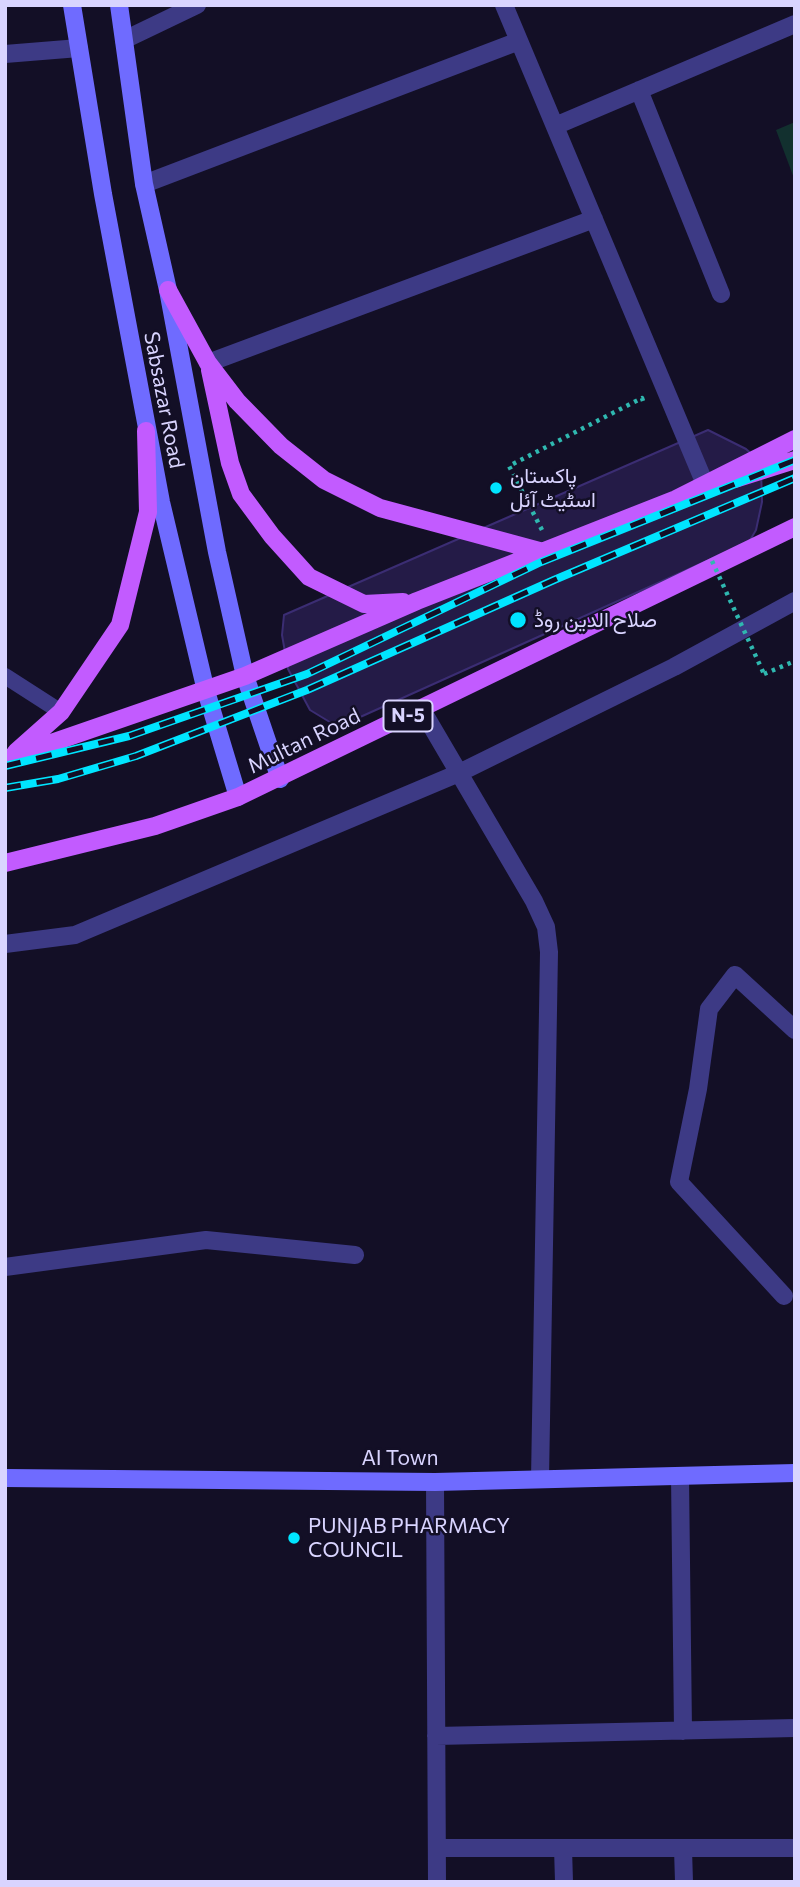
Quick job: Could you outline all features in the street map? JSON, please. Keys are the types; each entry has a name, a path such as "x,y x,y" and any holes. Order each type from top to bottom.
{"main road":[{"name":"Sabsazar Road","path":"72,5 146,431 206,691 238,797"},
{"name":"Sabsazar Road","path":"118,5 144,184 168,290 217,552 245,676 280,779"},
{"path":"168,290 208,363 237,401 281,446 324,480 380,508 547,550"},
{"path":"208,363 230,463 241,494 272,536 309,577 364,604 417,601"},
{"path":"7,759 61,712 120,625 148,512 146,431"},
{"path":"676,499 795,439"},
{"path":"7,759 206,691 417,601 676,499 795,460"},
{"name":"Multan Road","path":"5,863 155,826 238,797 280,779 795,527"},
{"path":"759,543 795,544"},
{"name":"AI Town","path":"5,1478 435,1482 795,1473"}],"street":[{"path":"124,40 197,5"},
{"path":"504,5 705,484"},
{"path":"555,126 795,24"},
{"path":"144,184 519,41"},
{"path":"5,54 79,48"},
{"path":"639,90 721,294"},
{"path":"208,363 594,219"},
{"path":"5,944 75,935 458,773 674,667 795,601"},
{"path":"422,710 534,901 546,927 550,952 540,1479"},
{"path":"784,1296 679,1182 698,1089 709,1009 735,975 795,1030"},
{"path":"5,1267 206,1240 355,1255"},
{"path":"680,1476 683,1731"},
{"path":"435,1482 437,1882"},
{"path":"436,1736 795,1728"},
{"path":"437,1848 795,1848"},
{"path":"564,1848 564,1882"},
{"path":"683,1849 684,1882"}],"lane":[{"path":"5,676 61,712"}],"path":[{"path":"547,550 509,466 642,398"},
{"path":"712,562 764,674 795,661"}],"green space":[{"path":"795,122 795,181 776,130"}],"building":[{"path":"708,430 746,449 754,456 761,469 762,502 756,530 749,542 338,727 310,710 288,669 282,635 284,615"}],"railway":[{"path":"5,766 129,736 307,674 541,562 795,460"},
{"path":"5,788 58,779 136,756 307,690 554,580 795,478"}],"place":[{"name":"پاکستان اسٹیٹ آئل","path":"496,488"},
{"name":"صلاح الدین روڈ","path":"518,620"},
{"name":"PUNJAB PHARMACY COUNCIL","path":"294,1538"}]}
